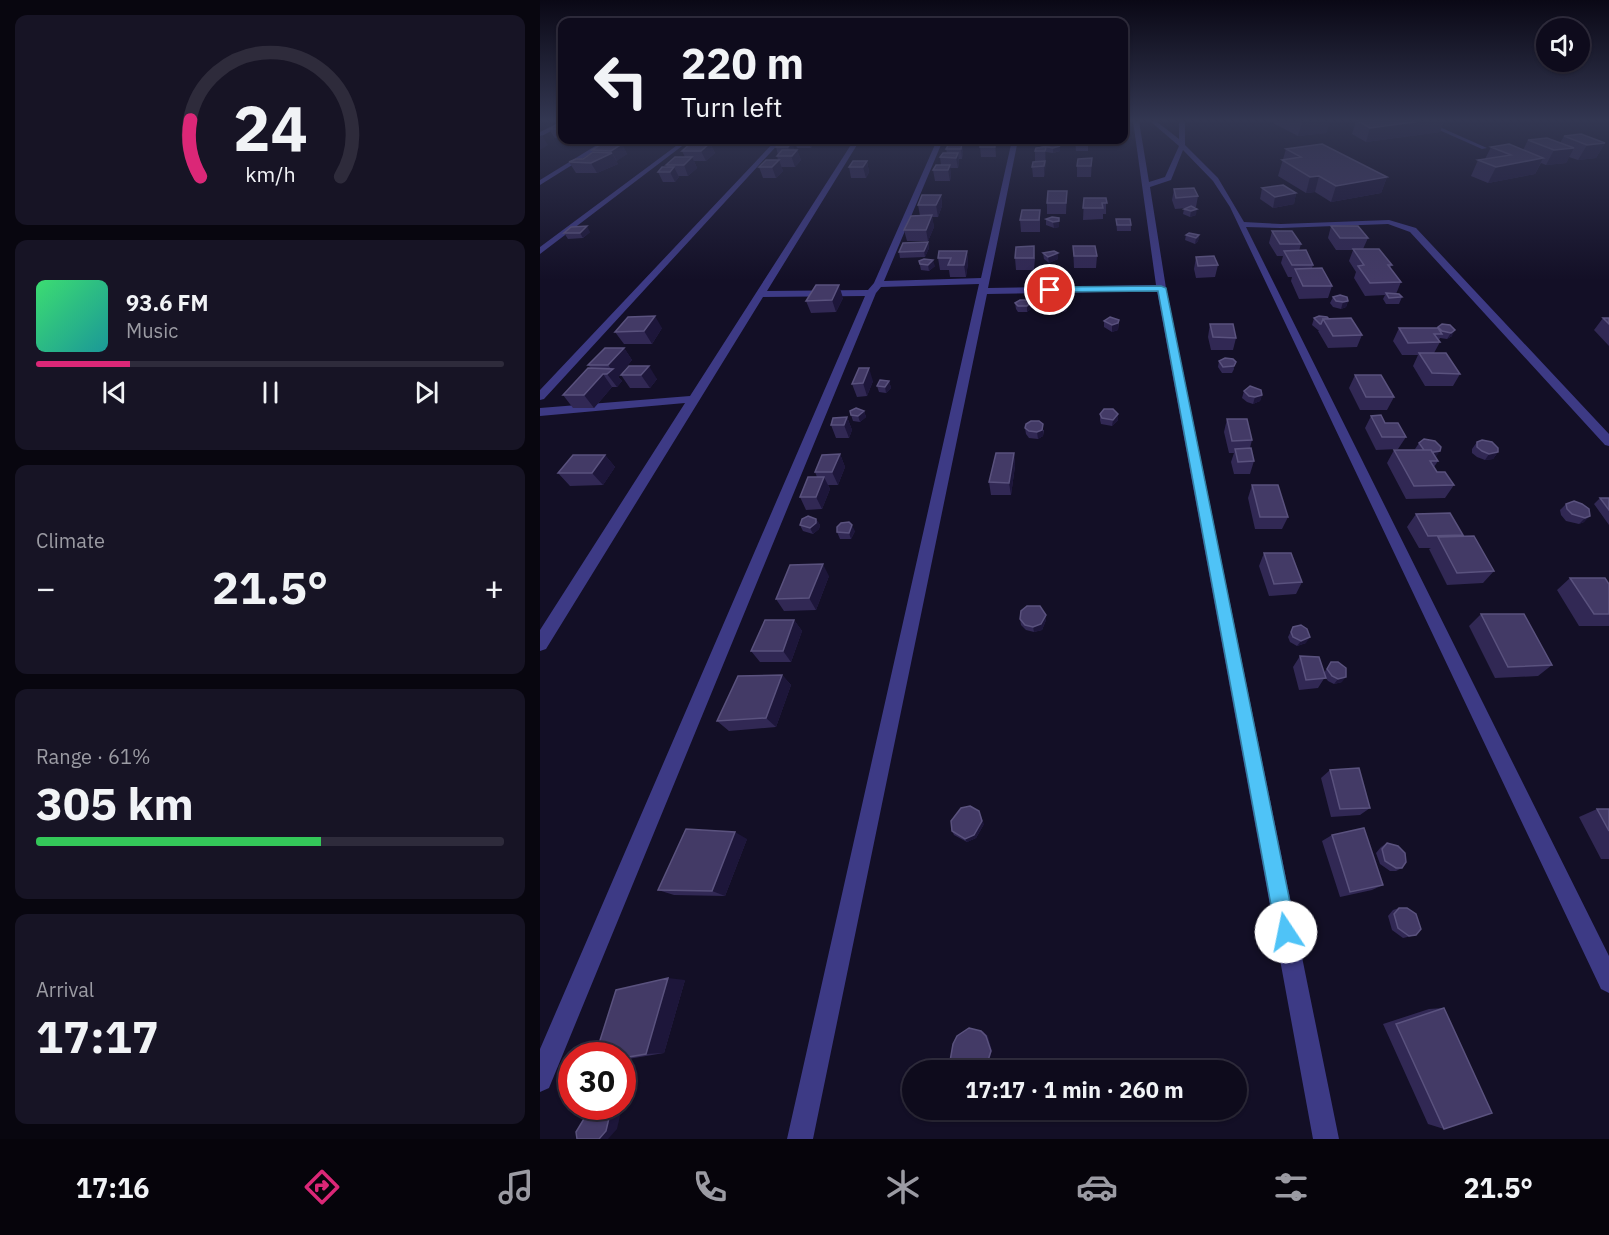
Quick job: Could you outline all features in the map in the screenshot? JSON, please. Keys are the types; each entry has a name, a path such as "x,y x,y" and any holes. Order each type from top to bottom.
{"street":[{"path":"540,183 554,174"},
{"path":"540,251 642,174"},
{"path":"540,397 747,174"},
{"path":"540,644 835,174"},
{"path":"540,1079 874,289 925,174"},
{"path":"800,1139 1008,174"},
{"path":"1144,174 1161,288 1326,1139"},
{"path":"1146,186 1168,178 1170,174"},
{"path":"1212,174 1233,203 1240,224 1609,981"},
{"path":"1240,224 1281,226 1389,222 1413,230 1609,442"},
{"path":"760,294 983,286 1161,288"},
{"path":"540,412 694,399"}],"building":[{"path":"1305,174 1381,174 1387,177 1336,186 1319,176 1310,177"},
{"path":"1283,185 1296,193 1275,197 1262,188"},
{"path":"1194,188 1198,196 1176,198 1174,189"},
{"path":"1048,191 1067,191 1066,203 1047,203"},
{"path":"922,195 941,195 936,205 918,205"},
{"path":"1084,198 1106,198 1107,203 1102,203 1103,208 1083,208"},
{"path":"1191,206 1197,209 1191,211 1184,209"},
{"path":"1022,210 1040,210 1039,220 1020,220"},
{"path":"932,215 926,230 904,230 911,216"},
{"path":"1059,218 1059,221 1053,222 1046,219"},
{"path":"1116,219 1130,219 1131,225 1117,225"},
{"path":"587,226 580,233 564,233 571,227"},
{"path":"1331,226 1358,226 1368,238 1340,238"},
{"path":"1272,231 1292,231 1301,244 1280,244"},
{"path":"1189,233 1199,235 1196,238 1186,235"},
{"path":"928,242 924,251 899,252 903,243"},
{"path":"1034,246 1034,258 1015,258 1016,247"},
{"path":"1073,246 1095,246 1097,256 1074,256"},
{"path":"1353,249 1379,249 1392,265 1388,265 1401,282 1370,283 1358,266 1364,265"},
{"path":"1306,250 1313,265 1292,265 1284,251"},
{"path":"939,251 967,251 964,265 948,265 951,258 938,258"},
{"path":"1054,251 1058,253 1048,257 1043,253"},
{"path":"1214,256 1218,265 1198,266 1196,257"},
{"path":"933,260 928,265 920,264 919,261"},
{"path":"1322,268 1332,286 1303,286 1295,269"},
{"path":"816,285 839,285 832,300 806,301"},
{"path":"1386,293 1399,294 1402,297 1389,298"},
{"path":"1340,295 1347,297 1348,301 1336,301 1333,297"},
{"path":"1027,300 1030,303 1027,306 1018,306 1015,303"},
{"path":"1056,300 1065,301 1067,304 1055,307 1052,303"},
{"path":"655,316 644,331 615,332 628,317"},
{"path":"1319,316 1329,319 1323,319 1320,324 1314,318"},
{"path":"1110,317 1119,320 1118,323 1112,325 1104,321"},
{"path":"1351,318 1362,335 1333,336 1323,319"},
{"path":"1210,324 1233,324 1236,338 1213,337"},
{"path":"1442,324 1450,325 1455,330 1451,333 1442,331 1438,327"},
{"path":"1399,328 1438,328 1442,334 1434,334 1440,342 1408,343"},
{"path":"605,348 624,348 608,365 588,365"},
{"path":"1419,353 1446,353 1460,374 1432,373"},
{"path":"1225,358 1233,359 1236,362 1234,366 1223,367 1219,361"},
{"path":"629,366 649,366 641,375 621,375"},
{"path":"588,368 613,369 603,374 584,395 563,395"},
{"path":"859,368 869,368 863,383 852,384"},
{"path":"1355,375 1381,375 1394,397 1366,397"},
{"path":"880,380 889,381 885,387 877,386"},
{"path":"1250,386 1261,390 1262,395 1249,396 1244,391"},
{"path":"856,408 864,411 858,416 851,415 850,411"},
{"path":"1104,409 1113,409 1118,414 1113,420 1102,418 1100,414"},
{"path":"1381,415 1385,423 1398,423 1406,437 1382,437 1371,416"},
{"path":"847,417 844,425 831,425 833,418"},
{"path":"1227,419 1247,419 1252,440 1232,441"},
{"path":"1039,421 1043,424 1042,430 1037,432 1025,428 1026,424"},
{"path":"1424,439 1435,441 1441,447 1440,451 1424,450 1419,443"},
{"path":"1482,440 1492,442 1498,448 1498,452 1489,454 1482,451 1477,447 1477,442"},
{"path":"1251,448 1254,461 1238,462 1235,449"},
{"path":"1394,450 1431,450 1438,461 1430,461 1437,472 1445,472 1454,485 1414,486"},
{"path":"996,453 1014,453 1009,483 989,482"},
{"path":"840,454 832,472 815,472 822,455"},
{"path":"573,455 605,455 592,473 558,473"},
{"path":"808,477 824,477 816,497 800,497"},
{"path":"1252,485 1278,485 1288,517 1260,517"},
{"path":"1600,498 1609,498 1609,510"},
{"path":"1574,501 1589,509 1590,516 1585,518 1572,514 1566,504"},
{"path":"1450,513 1463,535 1428,536 1416,514"},
{"path":"808,516 816,519 816,523 810,528 800,525 802,519"},
{"path":"849,522 852,525 849,533 837,532 837,527 841,523"},
{"path":"1474,536 1494,571 1457,573 1438,537"},
{"path":"1264,553 1291,553 1302,582 1274,584"},
{"path":"823,564 809,598 776,599 790,565"},
{"path":"1570,578 1605,578 1609,584 1609,614 1594,614"},
{"path":"1027,606 1040,606 1046,615 1041,624 1033,627 1025,625 1020,619 1021,611"},
{"path":"1481,614 1524,614 1552,665 1508,667"},
{"path":"765,620 794,620 783,651 751,651"},
{"path":"1301,625 1307,629 1310,637 1301,641 1293,637 1291,632 1293,627"},
{"path":"1300,656 1319,657 1326,678 1306,680"},
{"path":"1331,662 1338,662 1346,668 1346,677 1338,679 1332,676 1327,669"},
{"path":"782,675 766,718 717,721 738,676"},
{"path":"1359,768 1370,808 1340,809 1330,770"},
{"path":"970,806 979,811 982,821 974,835 965,839 952,831 951,821 961,808"},
{"path":"1597,809 1609,809 1609,831"},
{"path":"1364,828 1383,885 1350,892 1332,835"},
{"path":"686,829 735,832 712,891 658,890"},
{"path":"1387,843 1398,846 1405,853 1406,862 1402,868 1396,868 1385,861 1382,849"},
{"path":"1399,908 1407,908 1416,914 1421,929 1416,935 1409,936 1398,928 1394,914"},
{"path":"668,978 646,1054 636,1056 636,1042 599,1042 616,990"},
{"path":"1444,1008 1492,1113 1444,1129 1396,1024"},
{"path":"969,1028 981,1031 986,1036 991,1051 988,1060 950,1060 957,1036"},
{"path":"583,1120 609,1120 606,1131 599,1139 577,1139 576,1132"}],"route":[{"path":"1050,290 1161,288 1286,932"}]}
